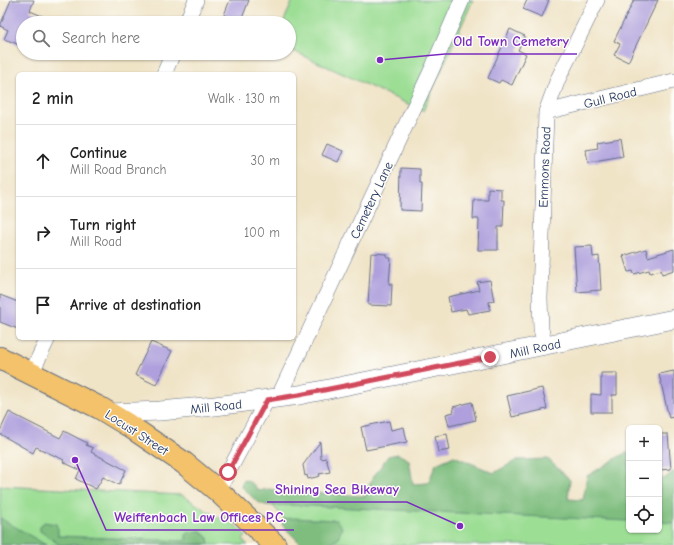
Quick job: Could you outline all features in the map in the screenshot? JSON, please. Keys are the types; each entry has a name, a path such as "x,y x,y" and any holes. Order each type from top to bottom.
{"highway":[{"name":"Locust Street","path":"0,358 110,413 184,463 218,491 275,545"}],"street":[{"path":"189,16 196,0"},
{"name":"Cemetery Lane","path":"218,491 272,399 425,83 462,0"},
{"name":"Emmons Road","path":"545,346 541,329 540,298 546,112 558,79 597,0"},
{"path":"165,72 170,60"},
{"name":"Gull Road","path":"546,112 674,81"},
{"name":"Mill Road","path":"110,413 160,411 272,399 367,382 674,319"},
{"path":"31,374 47,340"}],"green space":[{"path":"293,0 473,0 423,111 296,52 296,16 286,16"},
{"path":"626,453 626,521 288,505 272,506 262,504 257,501 241,486 243,481 246,480 254,485 258,491 269,489 365,496 372,479 388,456 398,454 409,460 413,484 428,483 436,464 454,456 494,473 517,460 548,459 570,480 568,499 583,500 587,476"},
{"path":"674,471 674,523 662,522 662,478 664,479"},
{"path":"0,486 182,495 218,518 226,517 246,536 243,540 248,545 0,545"},
{"path":"268,500 626,520 626,533 662,533 662,521 674,522 674,545 397,545 304,541"},
{"path":"0,518 46,545 0,545"},
{"path":"283,519 336,520 342,527 338,539 327,544 328,545 302,545 282,525"},
{"path":"44,522 56,524 58,536 186,541 186,535 189,532 200,531 208,538 209,544 60,545 40,531 40,527"}],"building":[{"path":"11,0 34,0 30,11 42,16 16,16 16,43 4,39 8,30 0,26"},
{"path":"230,0 249,0 243,16 224,15"},
{"path":"527,0 549,0 542,17 523,9"},
{"path":"634,0 658,0 628,62 614,55 620,44 614,41"},
{"path":"510,29 525,36 518,50 526,54 512,85 501,80 499,83 488,78"},
{"path":"620,138 623,157 588,163 586,150 598,148 597,142"},
{"path":"327,144 343,151 338,162 322,155"},
{"path":"401,168 420,169 420,184 422,184 421,211 400,210"},
{"path":"488,188 501,189 501,200 504,200 503,227 498,227 498,250 478,250 479,219 473,219 474,200 488,200"},
{"path":"592,246 593,257 599,256 601,290 577,292 574,247"},
{"path":"646,249 648,257 674,249 674,270 662,274 661,270 650,273 649,270 634,274 633,271 628,272 623,256"},
{"path":"371,253 387,254 387,258 391,258 389,284 392,284 391,306 368,305"},
{"path":"490,280 494,301 489,302 490,310 468,314 466,309 451,312 448,297 479,290 477,282"},
{"path":"0,295 16,301 16,328 0,322"},
{"path":"151,342 172,351 156,385 135,375"},
{"path":"674,371 674,417 669,418 659,374"},
{"path":"601,373 617,373 617,395 612,395 612,412 591,412 591,394 601,395"},
{"path":"542,388 547,409 512,417 507,396"},
{"path":"472,402 476,420 449,426 446,414 454,412 453,407"},
{"path":"9,412 60,438 64,431 87,443 86,445 93,448 91,452 126,470 119,485 103,477 96,489 76,479 80,470 63,462 64,460 36,447 33,453 0,434"},
{"path":"389,421 391,430 404,427 407,442 366,450 361,427"},
{"path":"447,434 450,450 438,452 435,436"},
{"path":"662,434 668,434 671,469 662,470"},
{"path":"320,442 321,459 326,458 330,472 319,474 320,476 308,479 307,475 305,476 303,465"}],"place":[{"name":"Old Town Cemetery","path":"380,60"},
{"name":"Weiffenbach Law Offices P.C.","path":"75,460"},
{"name":"Shining Sea Bikeway","path":"460,526"}],"route":[{"path":"228,472 267,400 490,357"}]}
